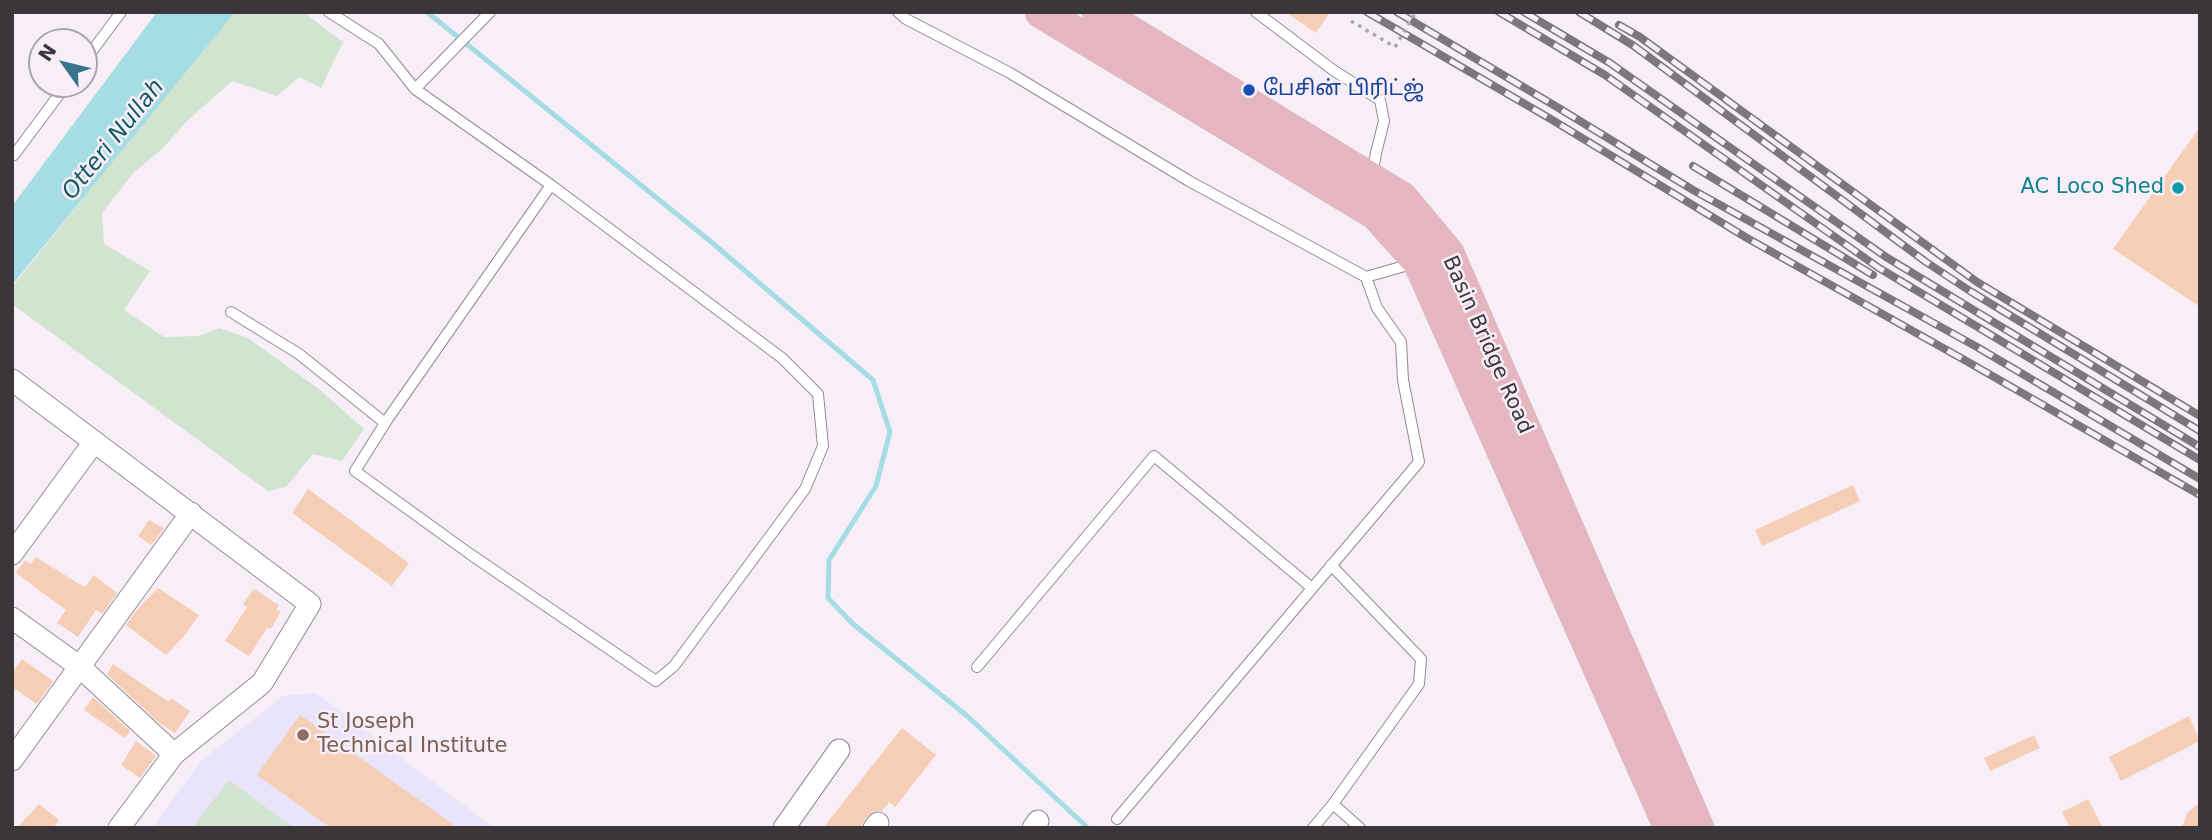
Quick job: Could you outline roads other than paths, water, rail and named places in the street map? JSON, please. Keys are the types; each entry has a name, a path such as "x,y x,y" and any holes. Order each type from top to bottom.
{"main road":[{"name":"Basin Bridge Road","path":"1041,12 1376,214 1433,257 1670,828"},
{"name":"Basin Bridge Road","path":"1098,12 1402,198 1433,257 1698,828"}],"street":[{"path":"12,380 310,604 262,683 174,754 119,828"},
{"path":"12,554 94,442"},
{"path":"12,760 191,513"},
{"path":"12,618 80,667 174,754"},
{"path":"784,828 839,750"}],"lane":[{"path":"98,43 121,12"},
{"path":"328,12 379,44 415,89 551,186 782,358 818,394 823,446 805,489 674,666 656,681 470,554 355,471 385,423 551,186"},
{"path":"415,89 490,12"},
{"path":"898,12 906,19 1010,73 1189,181 1366,277 1377,308 1401,342 1403,380 1419,462 1117,819"},
{"path":"1256,12 1333,70 1380,100 1384,121 1372,180"},
{"path":"12,153 14,155 57,98"},
{"path":"1366,277 1433,257"},
{"path":"231,312 299,354 385,423"},
{"path":"977,667 1154,456 1312,588"},
{"path":"1313,828 1419,684 1420,659 1331,565"},
{"path":"1333,804 1360,828"}],"water":[{"name":"Otteri Nullah","path":"157,12 235,12 12,285 12,206 93,98 98,98 98,91"}],"waterway":[{"path":"427,12 710,241 873,380 890,432 876,486 829,560 828,598 853,624 966,715 1088,828"}],"railway":[{"path":"1367,12 1747,238 2200,495"},
{"path":"1397,12 1693,190 1977,347 2200,479"},
{"path":"1499,12 1605,75 1879,268 2200,460"},
{"path":"1524,12 1610,63 1886,257 2200,447"},
{"path":"1579,12 1634,46 1926,262 2200,431"},
{"path":"1619,25 1640,37 1977,282 2200,416"},
{"path":"1693,166 1873,275"}],"place":[{"name":"பேசின் பிரிட்ஜ்","path":"1249,90"},
{"name":"AC Loco Shed","path":"2178,188"},
{"name":"St Joseph Technical Institute","path":"303,735"}]}
